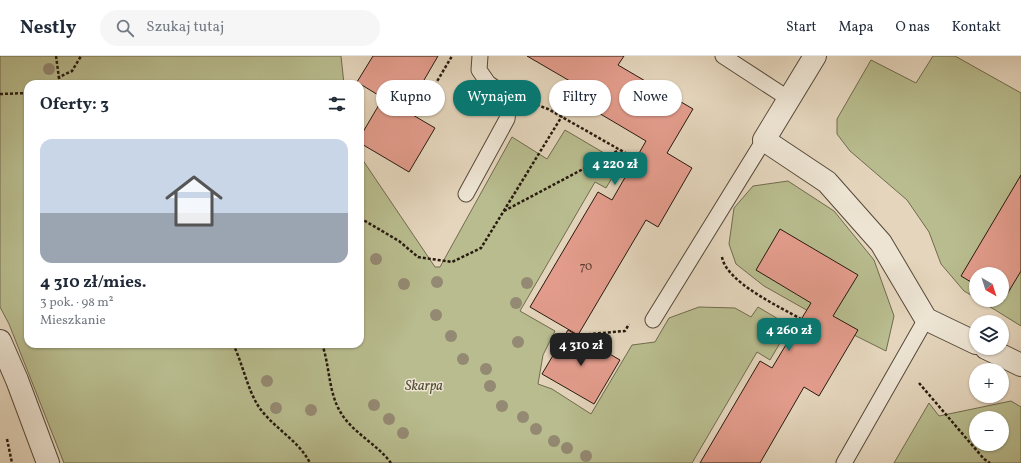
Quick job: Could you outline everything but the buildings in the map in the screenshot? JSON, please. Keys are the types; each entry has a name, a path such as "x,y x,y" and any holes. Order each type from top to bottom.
{"street":[{"path":"815,56 764,140 827,182 881,243 926,319 969,340"},
{"path":"0,341 17,380 48,463"},
{"path":"1000,355 1021,366"}],"lane":[{"path":"480,56 479,70 486,80"},
{"path":"723,56 789,99"},
{"path":"466,194 507,116"},
{"path":"653,320 764,140"},
{"path":"844,463 926,319"}],"path":[{"path":"56,56 59,80"},
{"path":"59,77 72,71 81,56"},
{"path":"438,80 452,56"},
{"path":"0,94 24,93"},
{"path":"364,220 399,241 418,257 452,262 481,248 562,116 636,159"},
{"path":"503,211 620,150"},
{"path":"720,251 723,265 746,287 801,319"},
{"path":"235,348 258,404 268,417 306,454 310,463"},
{"path":"323,348 333,396 340,412 350,425 386,456 391,463"},
{"path":"901,362 984,459 990,463"}],"green space":[{"name":"Skarpa","path":"0,56 341,56 344,80 24,80 24,348 364,348 364,162 435,267 440,267 512,137 547,159 565,130 621,163 606,188 595,182 520,311 555,331 543,355 538,384 552,389 591,414 632,345 655,342 669,318 699,307 735,308 751,317 758,307 790,326 770,360 757,352 692,463 64,463 9,324 0,307"},
{"path":"933,56 955,56 1021,93 1021,326 1009,319 1009,315 1003,315 990,307 1009,307 1009,267 969,267 969,294 964,291 941,264 929,232 907,200 850,151 837,134 837,119 871,60 916,83"},
{"path":"788,181 834,211 874,260 894,316 886,351 826,321 764,286 736,264 729,244 734,208 753,186"},
{"path":"1011,401 1021,407 1021,463 894,463 929,403 939,416 1001,403 1009,403"}]}
